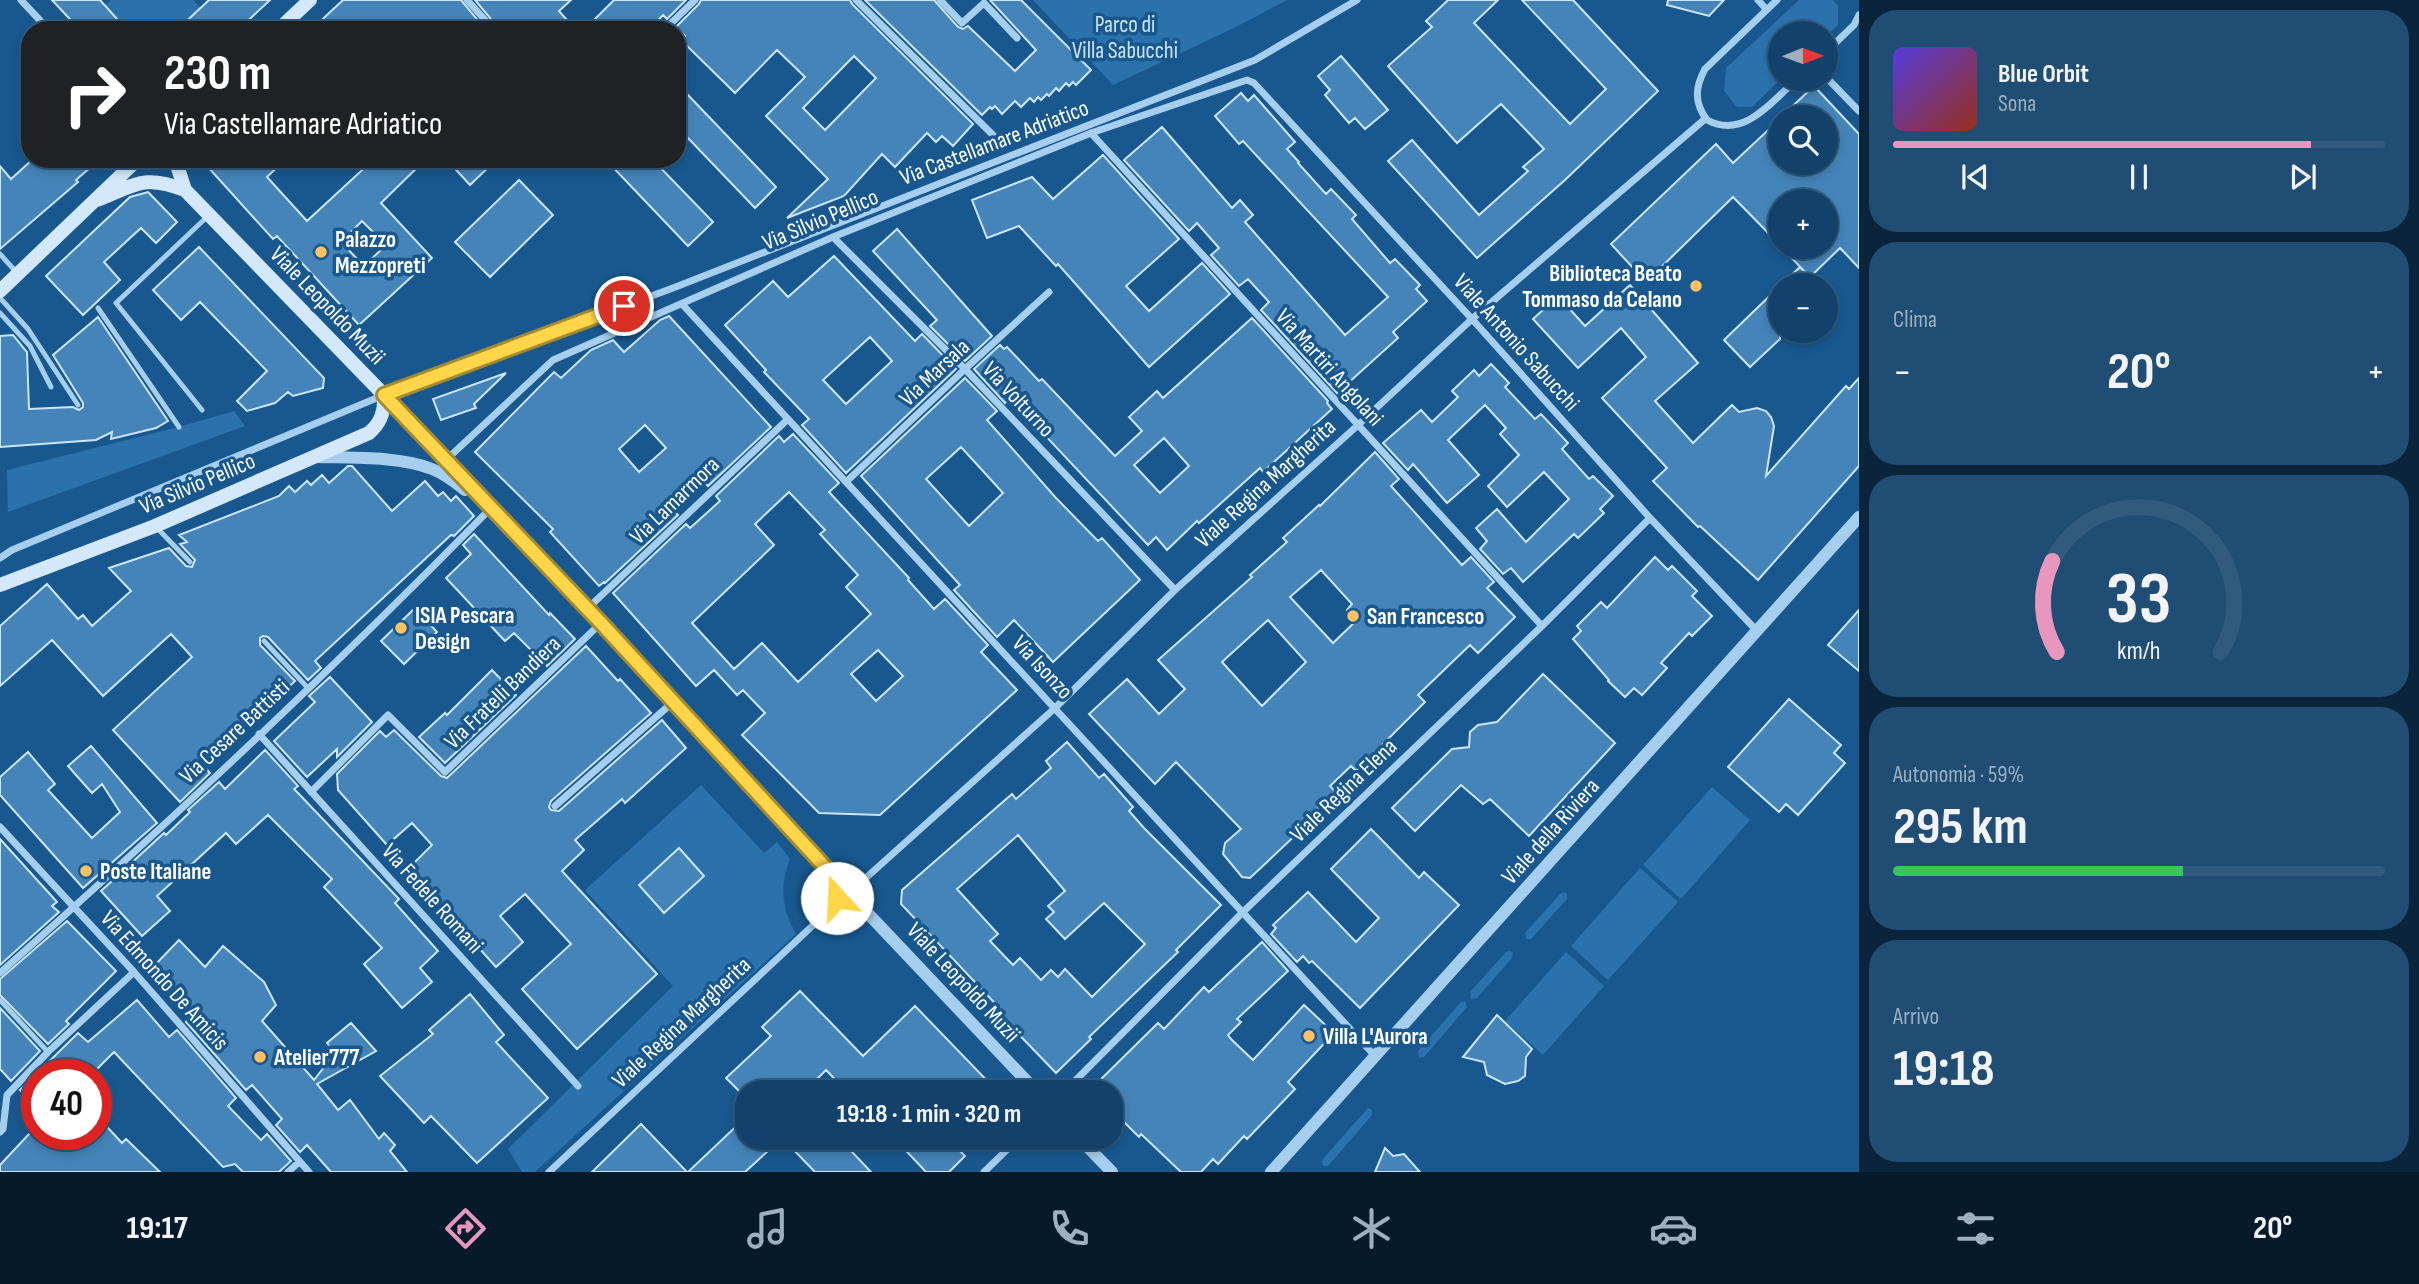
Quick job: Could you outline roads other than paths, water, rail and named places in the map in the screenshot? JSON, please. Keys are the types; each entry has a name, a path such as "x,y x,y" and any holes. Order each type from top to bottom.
{"main road":[{"path":"288,21 310,0"},
{"path":"0,291 129,168"},
{"name":"Viale Leopoldo Muzii","path":"178,168 184,190"},
{"name":"Viale Leopoldo Muzii","path":"97,200 150,180 184,190 384,395"},
{"name":"Via Silvio Pellico","path":"0,585 155,526 369,433 376,428 383,411 384,395"}],"street":[{"path":"21,0 41,21"},
{"path":"467,0 486,21"},
{"path":"673,21 695,0"},
{"path":"856,0 993,135"},
{"path":"940,0 962,23 984,3 1017,38"},
{"name":"Via Castellamare Adriatico","path":"0,558 12,550 384,395 694,280 1255,60 1357,0"},
{"path":"1758,0 1766,9"},
{"path":"1777,0 1705,69 1696,91 1697,101 1705,119 1728,127 1750,120 1783,91"},
{"path":"1838,40 1854,25 1859,15"},
{"name":"Via Silvio Pellico","path":"446,460 553,360 833,237 1091,133 1247,80"},
{"name":"Viale Antonio Sabucchi","path":"1247,80 1254,83 1472,319 1650,518 1757,631"},
{"path":"1838,89 1859,111"},
{"name":"Viale Regina Margherita","path":"858,885 1055,708 1175,590 1472,319 1705,119"},
{"name":"Via Martiri Angolani","path":"1091,133 1542,626"},
{"name":"Via Volturno","path":"833,237 965,369 1175,590"},
{"name":"Via Marsala","path":"846,482 1049,292"},
{"name":"Via Isonzo","path":"682,303 1376,1056"},
{"name":"Viale Leopoldo Muzii","path":"384,395 601,623 841,884"},
{"name":"Via Lamarmora","path":"587,609 788,419"},
{"name":"Viale Leopoldo Muzii","path":"316,457 366,459 432,469 456,482 516,539 525,544"},
{"name":"Via Cesare Battisti","path":"0,973 260,734 488,511"},
{"name":"Viale della Riviera","path":"1271,1172 1859,517"},
{"name":"Viale Regina Elena","path":"1076,1080 1243,912 1542,626 1650,518"},
{"name":"Via Fratelli Bandiera","path":"311,792 388,715 445,772 601,623"},
{"path":"555,806 673,702"},
{"name":"Via Fedele Romani","path":"260,734 578,1086"},
{"name":"Via Edmondo De Amicis","path":"0,828 134,972 309,1172"},
{"path":"848,881 858,885 862,892 858,903 846,906 839,901 837,891 841,884 848,881"},
{"name":"Viale Regina Margherita","path":"550,1172 839,901"},
{"name":"Viale Leopoldo Muzii","path":"858,903 1026,1080"},
{"path":"0,1132 3,1129 6,1095 134,972"},
{"path":"984,1172 1007,1150"},
{"path":"1091,1150 1112,1172"},
{"path":"288,1172 299,1162"}],"lane":[{"path":"202,410 116,303 209,215"},
{"path":"0,254 18,274"},
{"path":"0,298 28,329 78,405"},
{"path":"98,308 179,428"},
{"path":"0,313 30,346 51,387"},
{"path":"155,526 190,562"},
{"path":"0,551 12,550"},
{"path":"264,641 308,688"},
{"path":"0,1000 48,1052"}],"place":[{"name":"Palazzo Mezzopreti","path":"321,252"},
{"name":"Biblioteca Beato Tommaso da Celano","path":"1696,286"},
{"name":"San Francesco","path":"1353,616"},
{"name":"ISIA Pescara Design","path":"401,628"},
{"name":"Poste Italiane","path":"86,871"},
{"name":"Villa L'Aurora","path":"1309,1036"},
{"name":"Atelier777","path":"260,1057"}],"park label":[{"name":"Parco di Villa Sabucchi","path":"1125,37"}]}
